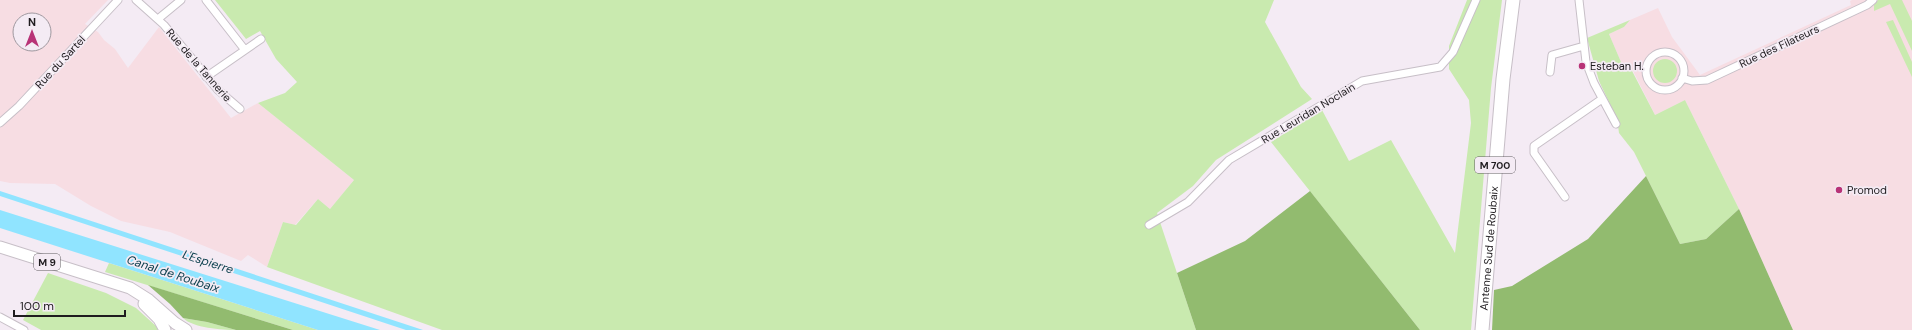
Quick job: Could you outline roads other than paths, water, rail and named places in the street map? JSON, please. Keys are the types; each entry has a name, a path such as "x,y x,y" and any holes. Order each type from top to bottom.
{"highway":[{"name":"Antenne Sud de Roubaix","path":"1482,330 1502,79 1513,0"}],"main road":[{"name":"M 9","path":"0,247 94,278 124,286 143,295 186,330"},
{"name":"M 9","path":"94,278 135,298 156,316 165,330"}],"street":[{"name":"Rue du Sartel","path":"0,123 19,106 118,0"},
{"name":"Rue de la Tannerie","path":"136,0 158,19 206,77 223,95 240,109"},
{"path":"158,19 181,0"},
{"path":"206,0 245,50"},
{"name":"Rue Leuridan Noclain","path":"1150,225 1188,202 1229,160 1362,81 1440,67 1453,52 1476,0"},
{"path":"1579,0 1584,46 1589,72 1616,124"},
{"name":"Rue des Filateurs","path":"1682,78 1707,80 1858,10 1873,0"},
{"path":"206,77 260,39"},
{"path":"1550,72 1552,55 1584,46"},
{"path":"1670,53 1680,60 1683,65 1682,78 1680,83 1671,89 1660,90 1651,84 1646,74 1648,62 1657,54 1670,53"},
{"path":"1565,197 1534,153 1534,146 1602,99"},
{"path":"1,318 24,330"}],"water":[{"name":"L'Espierre","path":"0,191 423,330 406,330 0,196"},
{"name":"Canal de Roubaix","path":"0,210 380,330 318,330 0,228"}],"place":[{"name":"Esteban H.","path":"1582,66"},
{"name":"Promod","path":"1839,190"}]}
